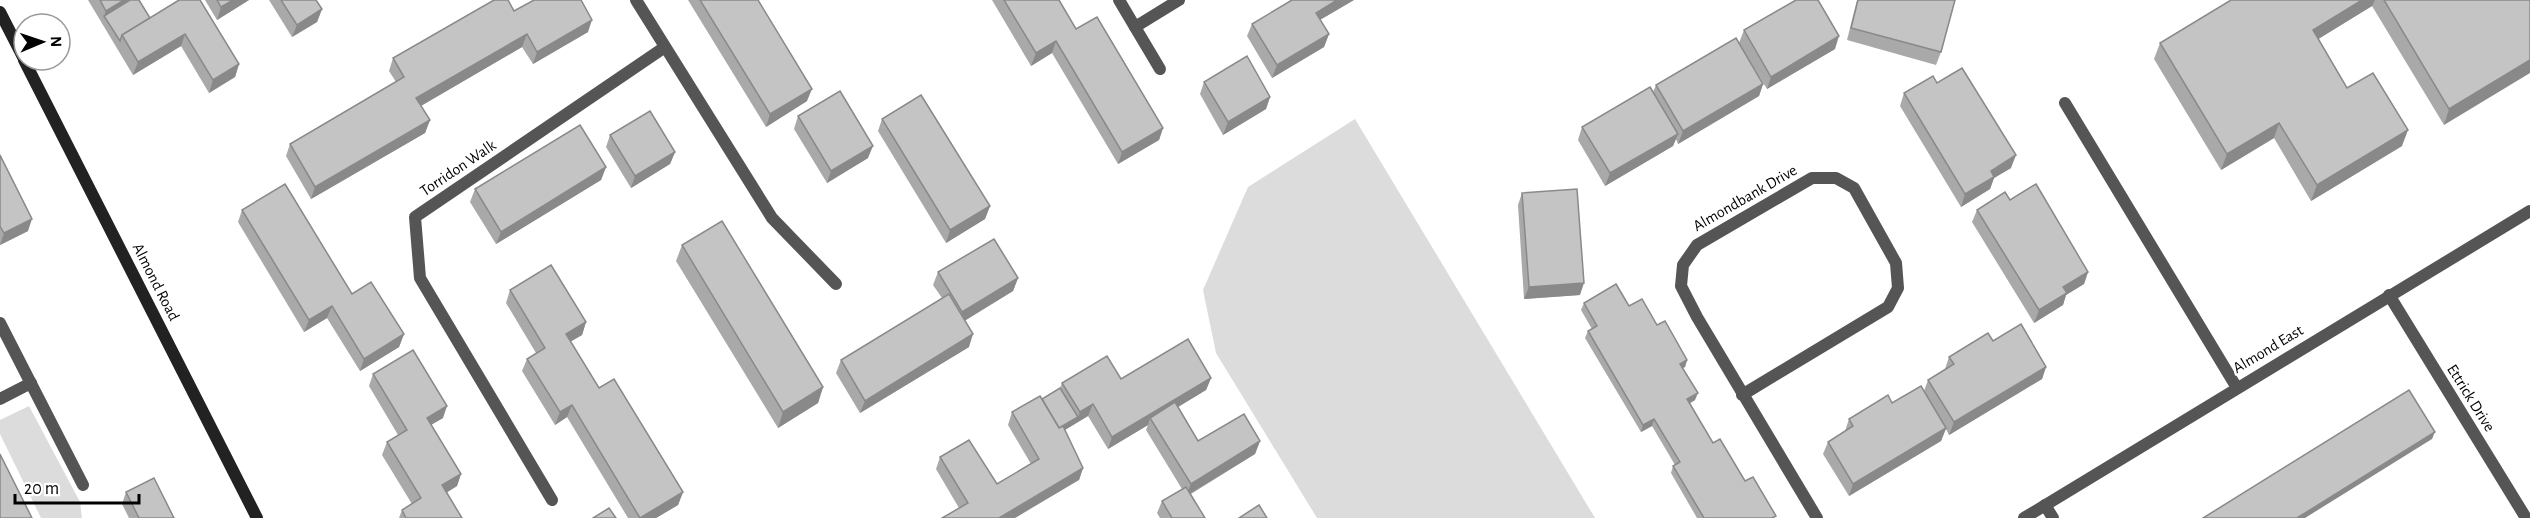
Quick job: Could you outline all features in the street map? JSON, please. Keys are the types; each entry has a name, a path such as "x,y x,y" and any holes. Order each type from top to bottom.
{"street":[{"path":"636,0 772,218 836,284"},
{"path":"1119,0 1160,69"},
{"path":"1135,27 1179,0"},
{"name":"Almond Road","path":"0,12 12,36"},
{"name":"Torridon Walk","path":"552,500 420,278 415,217 665,47"},
{"name":"Almond Road","path":"30,72 257,518"},
{"path":"2065,103 2237,388"},
{"name":"Almondbank Drive","path":"1742,395 1888,307 1898,288 1896,263 1854,188 1836,178 1812,177 1696,245 1683,265 1681,286 1742,395 1817,518"},
{"name":"Almond East","path":"2024,518 2530,210"},
{"name":"Ettrick Drive","path":"2389,295 2526,518"},
{"path":"0,323 83,485"},
{"path":"0,399 31,383"},
{"path":"2045,505 2053,518"}],"shaded area":[{"path":"1355,119 1595,518 1317,518 1216,353 1203,290 1248,187"},
{"path":"29,406 80,502 82,518 41,518 0,434 0,420"}],"building":[{"path":"100,0 124,0 106,11"},
{"path":"130,0 139,0 150,18 122,35 120,41 104,16"},
{"path":"179,0 200,0 239,64 213,80 185,34 138,62 122,35"},
{"path":"217,0 233,0 221,7"},
{"path":"281,0 316,0 322,9 297,25"},
{"path":"494,0 508,0 514,11 534,0 581,0 592,20 537,52 527,34 416,98 430,120 315,187 290,144 404,77 393,58"},
{"path":"700,0 758,0 812,89 770,114"},
{"path":"1004,0 1059,0 1076,29 1097,17 1163,128 1122,152 1056,41 1036,53"},
{"path":"1292,0 1337,0 1316,13 1329,34 1277,65 1252,24"},
{"path":"1796,0 1818,0 1839,36 1771,77 1744,30"},
{"path":"1858,0 1955,0 1941,52 1851,28"},
{"path":"2231,0 2362,0 2313,30 2347,88 2373,73 2408,130 2317,185 2279,123 2227,154 2160,43"},
{"path":"2384,0 2530,0 2530,60 2449,109"},
{"path":"1736,38 1763,84 1683,131 1656,85"},
{"path":"1247,56 1270,97 1228,122 1204,82"},
{"path":"1962,68 2016,155 1991,171 1994,177 1965,194 1904,93 1933,76 1937,83"},
{"path":"1650,87 1678,134 1610,173 1582,127"},
{"path":"840,91 873,146 831,171 798,116"},
{"path":"921,95 990,206 950,230 882,119"},
{"path":"650,111 675,152 635,176 610,135"},
{"path":"580,125 606,167 501,232 475,189"},
{"path":"0,155 32,219 4,233 0,226"},
{"path":"285,184 352,294 371,282 404,334 364,359 332,306 309,320 242,210"},
{"path":"2036,184 2088,272 2063,287 2067,293 2039,310 1977,210 2005,192 2010,200"},
{"path":"1577,189 1584,283 1529,287 1522,193"},
{"path":"722,221 823,387 783,412 682,245"},
{"path":"994,239 1018,278 962,312 938,272"},
{"path":"551,265 586,322 566,334 599,388 614,379 683,492 640,518 572,405 560,412 527,359 545,348 510,290"},
{"path":"1616,284 1629,306 1642,299 1657,325 1665,321 1687,360 1680,364 1698,393 1687,399 1713,443 1720,439 1745,481 1753,477 1776,516 1772,518 1704,518 1673,466 1680,462 1654,419 1643,425 1588,331 1597,326 1584,303"},
{"path":"949,294 973,334 865,401 841,360"},
{"path":"2021,324 2046,367 1954,422 1928,380 1954,364 1949,357 1988,333 1993,341"},
{"path":"1188,339 1211,378 1112,437 1093,404 1080,412 1062,383 1107,356 1121,379"},
{"path":"413,350 447,406 427,418 461,474 442,485 462,518 406,518 402,510 421,498 387,442 407,430 373,374"},
{"path":"1921,386 1946,428 1853,484 1828,442 1853,426 1849,419 1888,395 1892,403"},
{"path":"1060,388 1078,417 1059,428 1042,399"},
{"path":"2409,390 2435,432 2297,518 2203,518"},
{"path":"1040,396 1059,428 1063,426 1083,468 999,518 942,518 968,503 940,457 969,440 997,484 1039,459 1012,412"},
{"path":"1175,402 1198,441 1244,414 1260,441 1191,484 1150,418"},
{"path":"0,454 32,518 0,518"},
{"path":"154,478 174,518 139,518 126,492"},
{"path":"1186,487 1205,518 1172,518 1162,501"},
{"path":"1259,505 1267,518 1239,518"},
{"path":"609,508 616,518 593,518"}]}
